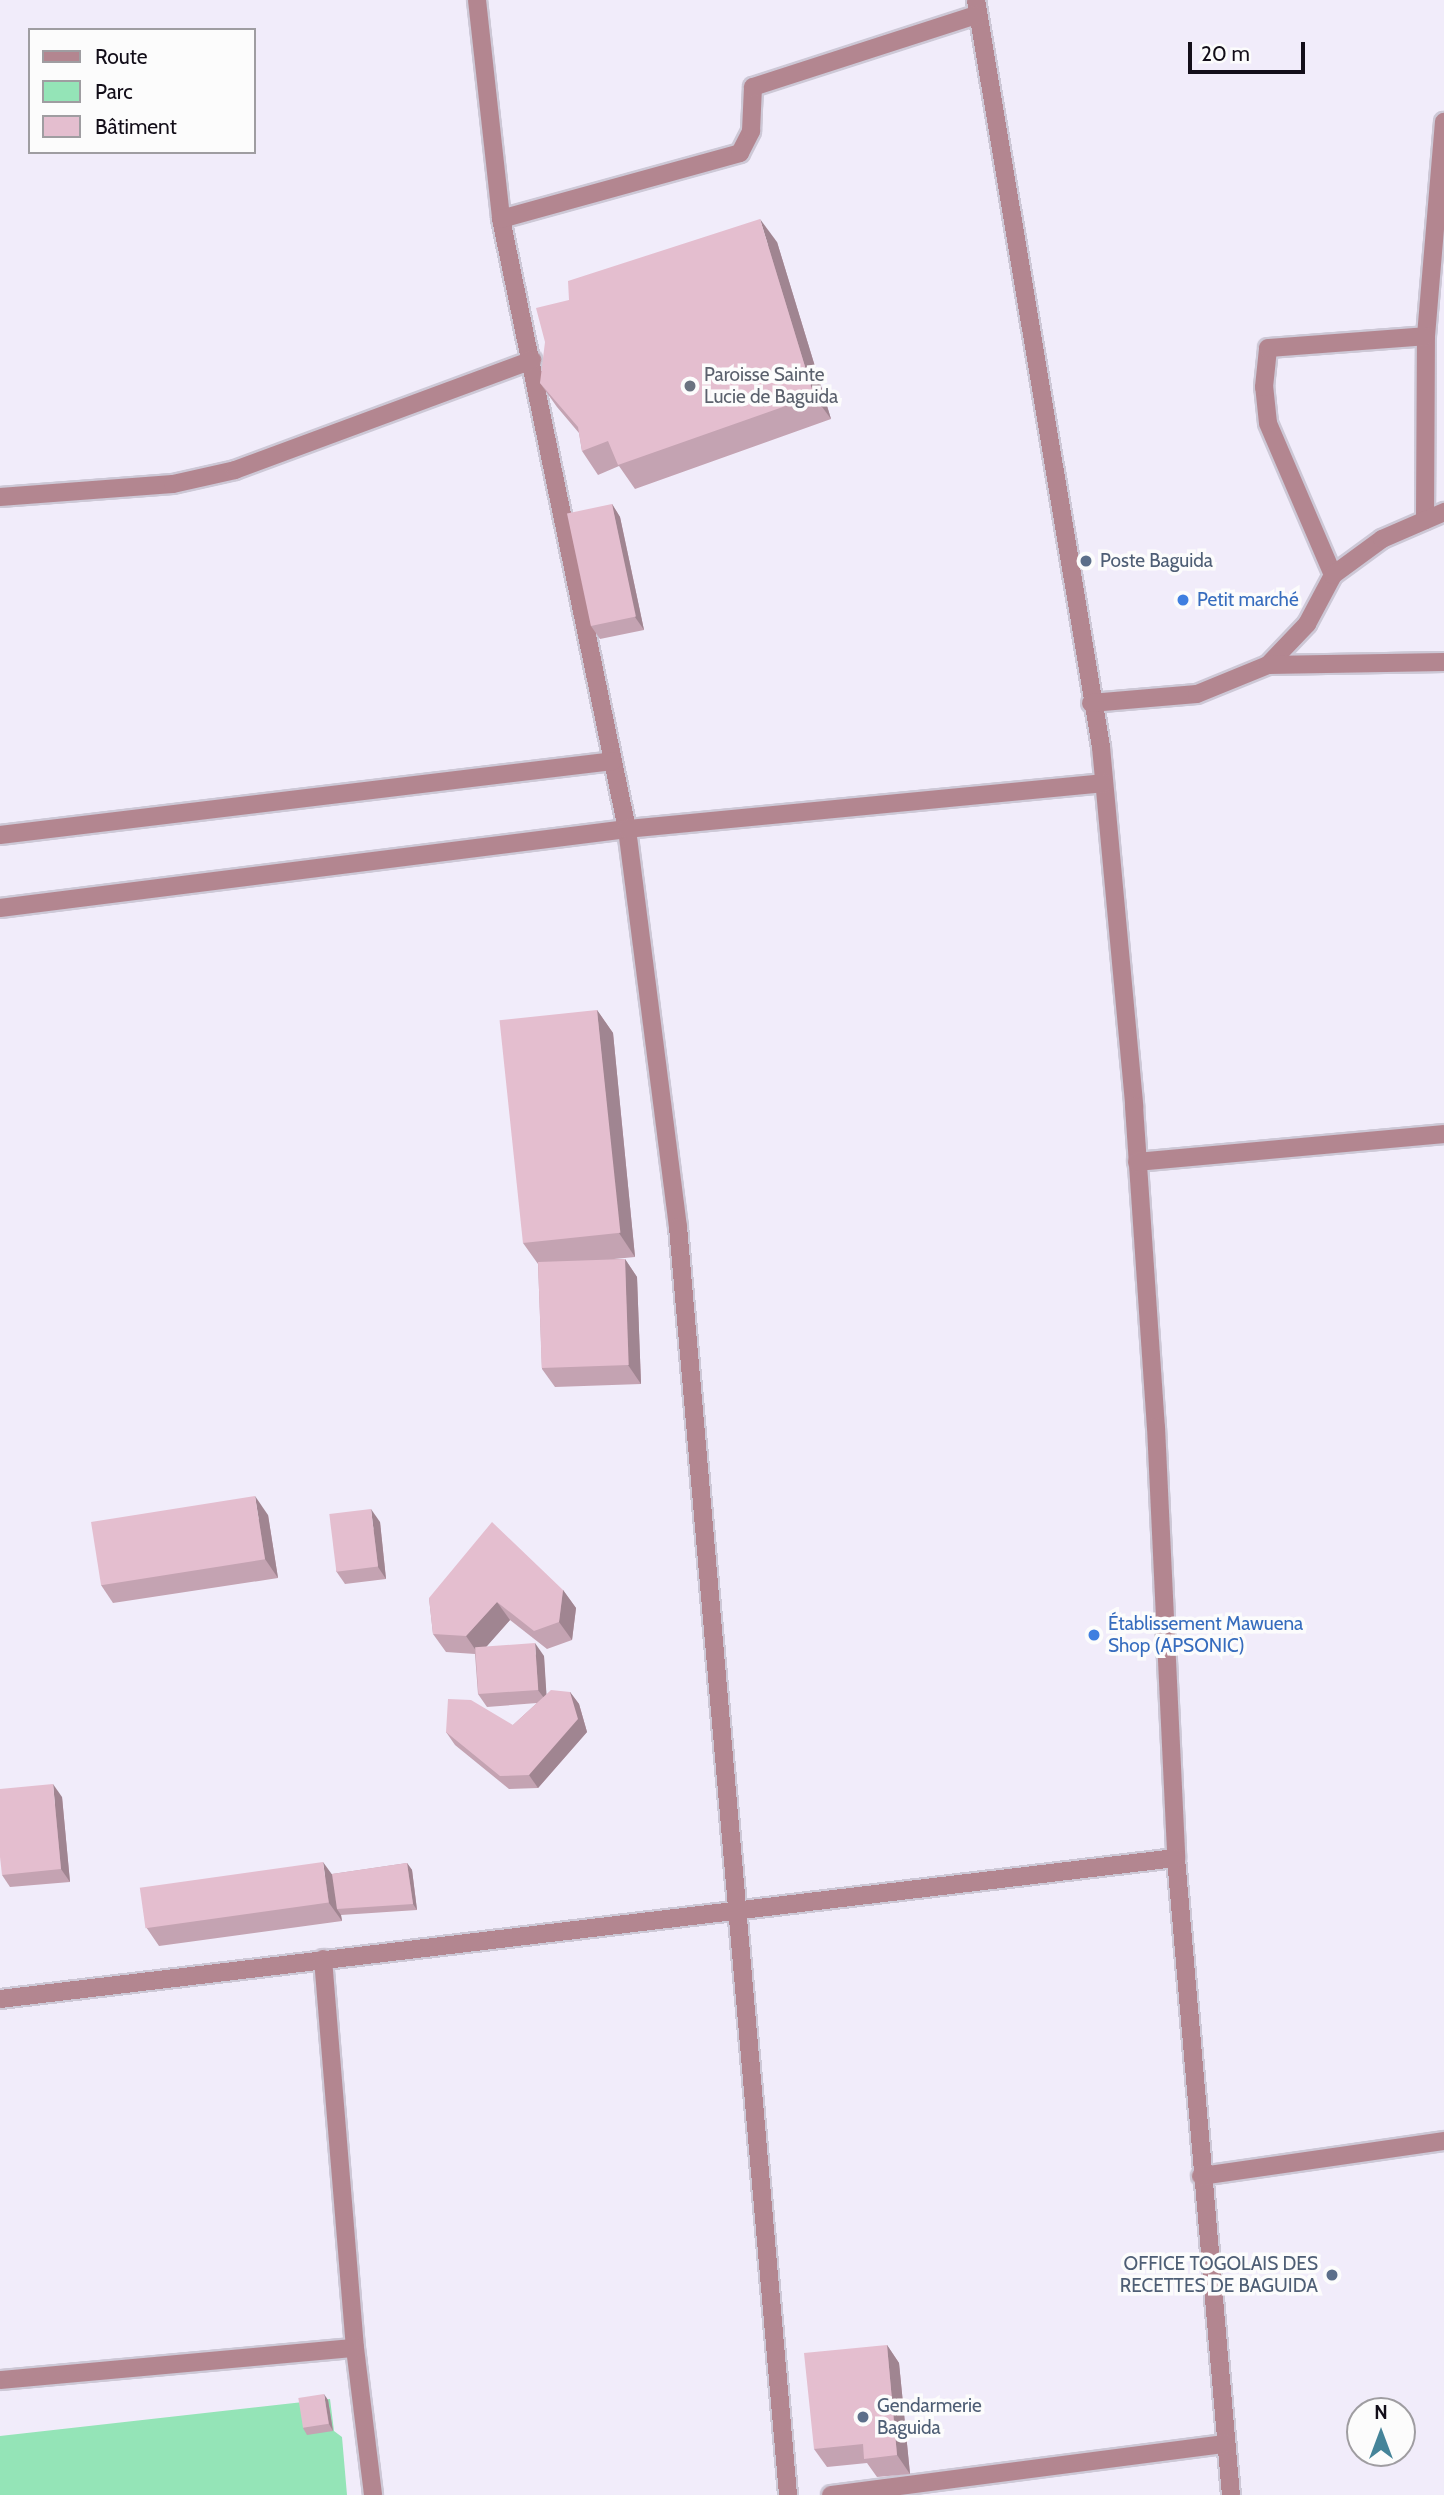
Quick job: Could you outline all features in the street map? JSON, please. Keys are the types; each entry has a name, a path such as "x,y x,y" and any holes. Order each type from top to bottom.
{"street":[{"path":"477,0 500,219 533,360 627,829 678,1227 788,2495"},
{"path":"500,219 740,153 751,131 753,87 976,8 1104,783 1137,1162 1156,1427 1176,1858 1201,2176 1231,2495"},
{"path":"1425,520 1426,336 1444,122"},
{"path":"1334,575 1268,423 1264,387 1268,348 1426,336"},
{"path":"0,497 173,484 235,470 533,360"},
{"path":"1268,665 1307,624 1334,575 1382,538 1444,512"},
{"path":"1091,703 1197,694 1268,665 1444,662"},
{"path":"0,835 613,761"},
{"path":"0,908 627,829 1104,783"},
{"path":"1137,1162 1444,1134"},
{"path":"0,1999 737,1908 1176,1858"},
{"path":"323,1959 355,2348 373,2495"},
{"path":"1201,2176 1444,2141"},
{"path":"0,2380 355,2348"},
{"path":"831,2495 1226,2444"}],"green space":[{"path":"330,2399 334,2431 342,2437 347,2495 0,2495 0,2436"}],"building":[{"name":"Paroisse Sainte Lucie de Baguida","path":"760,219 814,396 618,465 608,441 582,451 578,427 540,383 545,342 536,308 569,300 568,281"},
{"path":"612,504 636,616 591,626 567,514"},
{"path":"597,1010 620,1233 523,1243 500,1020"},
{"path":"625,1259 629,1365 542,1368 538,1262"},
{"path":"255,1496 265,1559 101,1585 91,1522"},
{"path":"371,1509 378,1567 336,1572 329,1514"},
{"path":"492,1522 563,1590 559,1622 534,1631 497,1602 466,1636 433,1634 429,1598"},
{"path":"535,1643 538,1690 478,1694 475,1647"},
{"path":"551,1690 570,1692 578,1719 529,1775 500,1776 446,1732 448,1699 471,1700 513,1725"},
{"path":"53,1784 61,1869 2,1875 0,1789"},
{"path":"323,1862 329,1903 146,1928 140,1888"},
{"path":"407,1863 413,1904 337,1909 332,1874"},
{"name":"Gendarmerie Baguida","path":"887,2345 897,2455 864,2459 863,2444 814,2449 804,2353"},
{"path":"324,2394 329,2424 303,2428 298,2398"}],"place":[{"name":"Paroisse Sainte Lucie de Baguida","path":"690,386"},
{"name":"Poste Baguida","path":"1086,561"},
{"name":"Petit marché","path":"1183,600"},
{"name":"Établissement Mawuena Shop (APSONIC)","path":"1094,1635"},
{"name":"OFFICE TOGOLAIS DES RECETTES DE BAGUIDA","path":"1332,2275"},
{"name":"Gendarmerie Baguida","path":"863,2417"}]}
